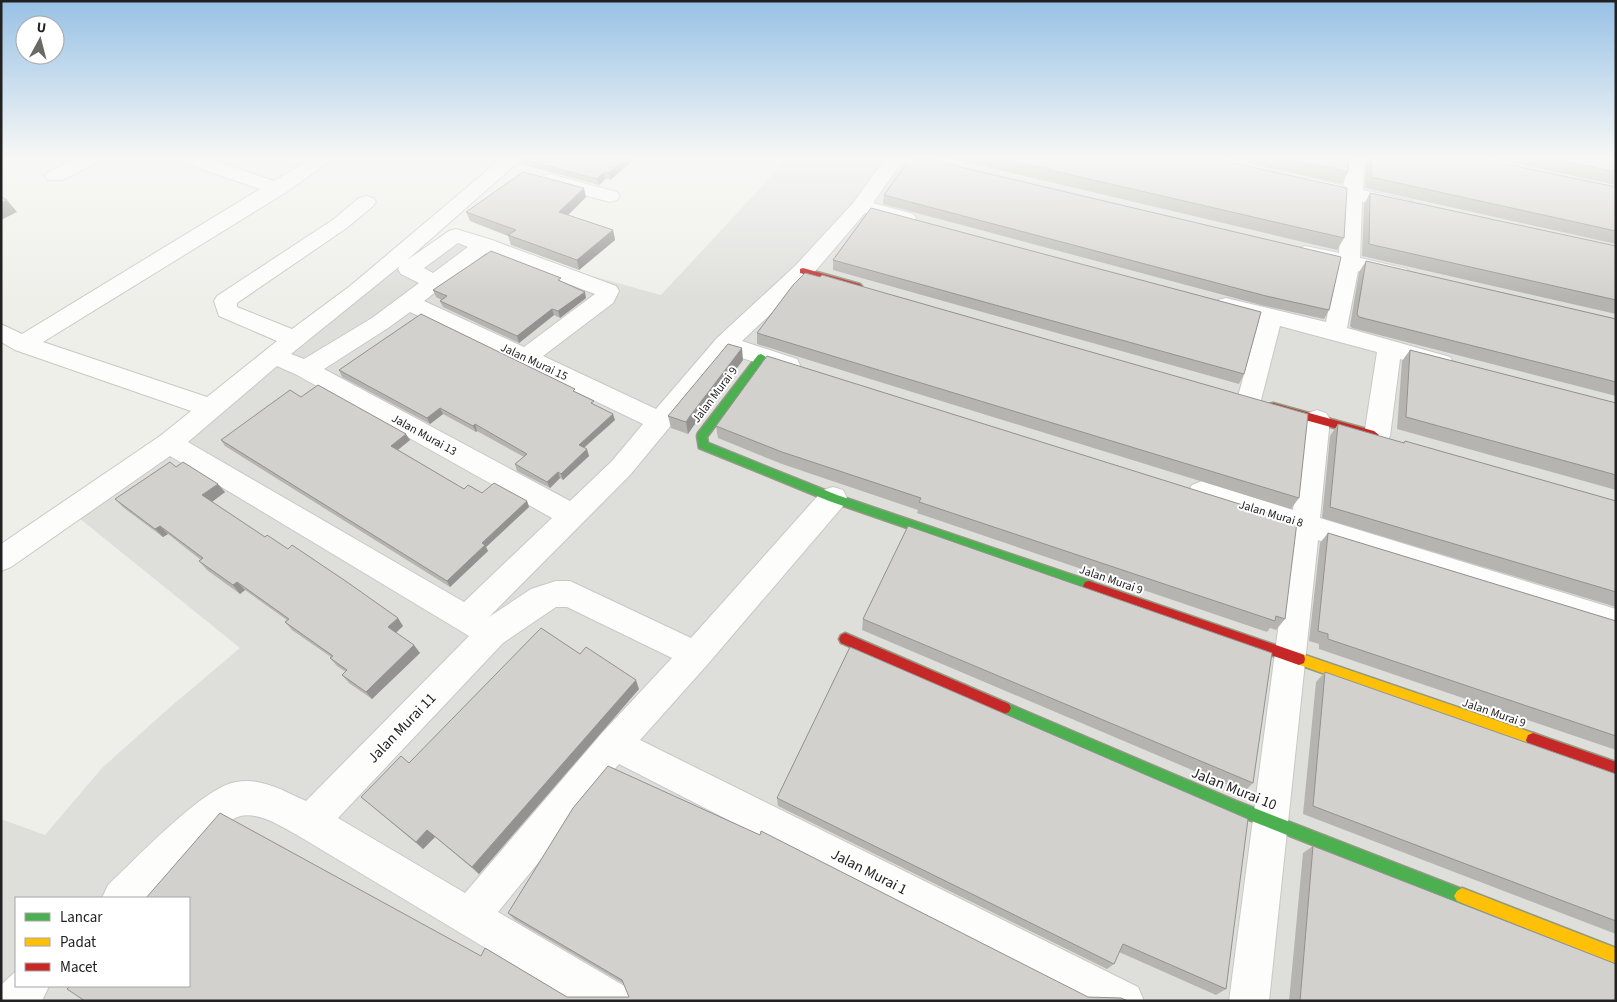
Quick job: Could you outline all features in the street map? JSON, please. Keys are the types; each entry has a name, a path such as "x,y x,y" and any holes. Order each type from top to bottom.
{"street":[{"path":"23,344 254,204"},
{"path":"294,339 227,311 225,301 341,223 364,204"},
{"path":"1,559 168,443 294,339 473,204"},
{"path":"480,626 573,516 620,468 725,344 803,271 863,204"},
{"path":"1335,332 1349,262 1352,204"},
{"path":"1399,204 1418,208"},
{"path":"861,206 928,224"},
{"path":"306,369 380,323 485,244 608,291 605,298 525,358"},
{"path":"1282,246 1416,278"},
{"path":"803,271 869,290"},
{"path":"1204,299 1335,332 1388,349 1464,368"},
{"name":"Jalan Murai 15","path":"408,302 660,421"},
{"path":"1271,317 1244,398 1382,437 1388,349"},
{"path":"1,332 23,344 211,408"},
{"path":"725,344 808,372"},
{"name":"Jalan Murai 13","path":"274,356 306,369 573,516"},
{"name":"Jalan Murai 9","path":"762,357 702,436 701,441 704,445 832,498 1616,769"},
{"path":"1249,1001 1291,658 1317,419"},
{"path":"168,443 480,626"},
{"name":"Jalan Murai 8","path":"1184,487 1616,622"},
{"path":"469,917 614,744 696,655 832,498"},
{"path":"480,626 542,598 556,594 570,594 696,655"},
{"name":"Jalan Murai 11","path":"310,822 480,626"},
{"name":"Jalan Murai 10","path":"845,639 1270,820 1616,956"},
{"name":"Jalan Murai 1","path":"614,744 1124,1001"},
{"path":"122,897 210,814 236,799 265,800 310,822 612,1001"},
{"path":"13,1001 28,987"}],"shaded area":[{"path":"746,204 1616,204 1616,1001 1,1001 1,819 45,835 102,768 240,648 79,518 449,229 552,265 661,295"}],"building":[{"path":"478,204 568,204 559,212 613,230 577,260 508,235 516,230 466,212"},
{"path":"917,204 1116,204 1341,257 1329,310 1266,296"},
{"path":"1196,204 1346,204 1344,238"},
{"path":"1370,204 1420,204 1616,246 1616,300 1369,244"},
{"path":"1492,204 1616,204 1616,231"},
{"path":"871,208 1261,312 1244,374 833,260"},
{"path":"491,251 561,278 558,280 585,292 558,311 552,309 517,336 440,301 447,296 433,290"},
{"path":"1366,261 1616,319 1616,382 1359,317 1357,314"},
{"path":"805,273 820,277 822,275 1308,414 1299,498 757,333 793,285"},
{"path":"421,314 575,389 573,391 594,401 591,403 613,414 579,445 587,449 561,474 558,472 547,482 515,464 527,454 475,424 473,426 440,408 427,418 339,370"},
{"path":"728,344 742,348 686,422 668,416"},
{"path":"1410,350 1616,403 1616,475 1406,417"},
{"path":"767,356 1297,522 1285,619 1276,616 1275,621 919,502 921,498 782,452 716,426"},
{"path":"318,385 406,434 391,446 464,489 468,485 482,493 494,483 527,501 482,543 485,545 447,581 221,440 290,390 301,397"},
{"path":"1338,424 1404,443 1405,441 1616,501 1616,592 1330,507"},
{"path":"170,462 176,467 183,462 218,484 202,495 265,537 267,535 288,549 292,545 398,618 388,627 414,645 366,692 342,675 347,670 330,658 333,656 285,622 289,619 237,582 233,585 199,561 203,558 160,526 155,529 115,499"},
{"path":"908,526 1272,653 1253,783 863,619"},
{"path":"1328,533 1616,621 1616,736 1328,639 1328,634 1318,631"},
{"path":"541,628 580,654 586,647 636,680 472,867 427,830 416,842 361,797 401,756 409,763"},
{"path":"850,647 1248,819 1226,989 1123,944 1114,964 777,798"},
{"path":"1325,672 1616,774 1616,921 1313,806"},
{"path":"608,766 760,835 761,831 1088,997 1121,998 1128,1001 85,1001 67,989 69,987 190,987 190,897 147,897 220,813 481,956 485,948 567,997 629,997 622,980 508,913 573,808"},
{"path":"1313,846 1616,964 1616,1001 1300,1001"}],"traffic: fast":[{"path":"761,357 702,436 703,445 833,498 1089,586"},
{"path":"1004,708 1234,807 1462,896"}],"traffic: slow":[{"path":"1299,659 1533,740"},
{"path":"1462,896 1616,956"}],"traffic: jam":[{"path":"803,271 857,286"},
{"path":"1273,407 1374,435"},
{"path":"1089,586 1299,659"},
{"path":"845,639 1004,708"},
{"path":"1533,740 1616,769"}]}
